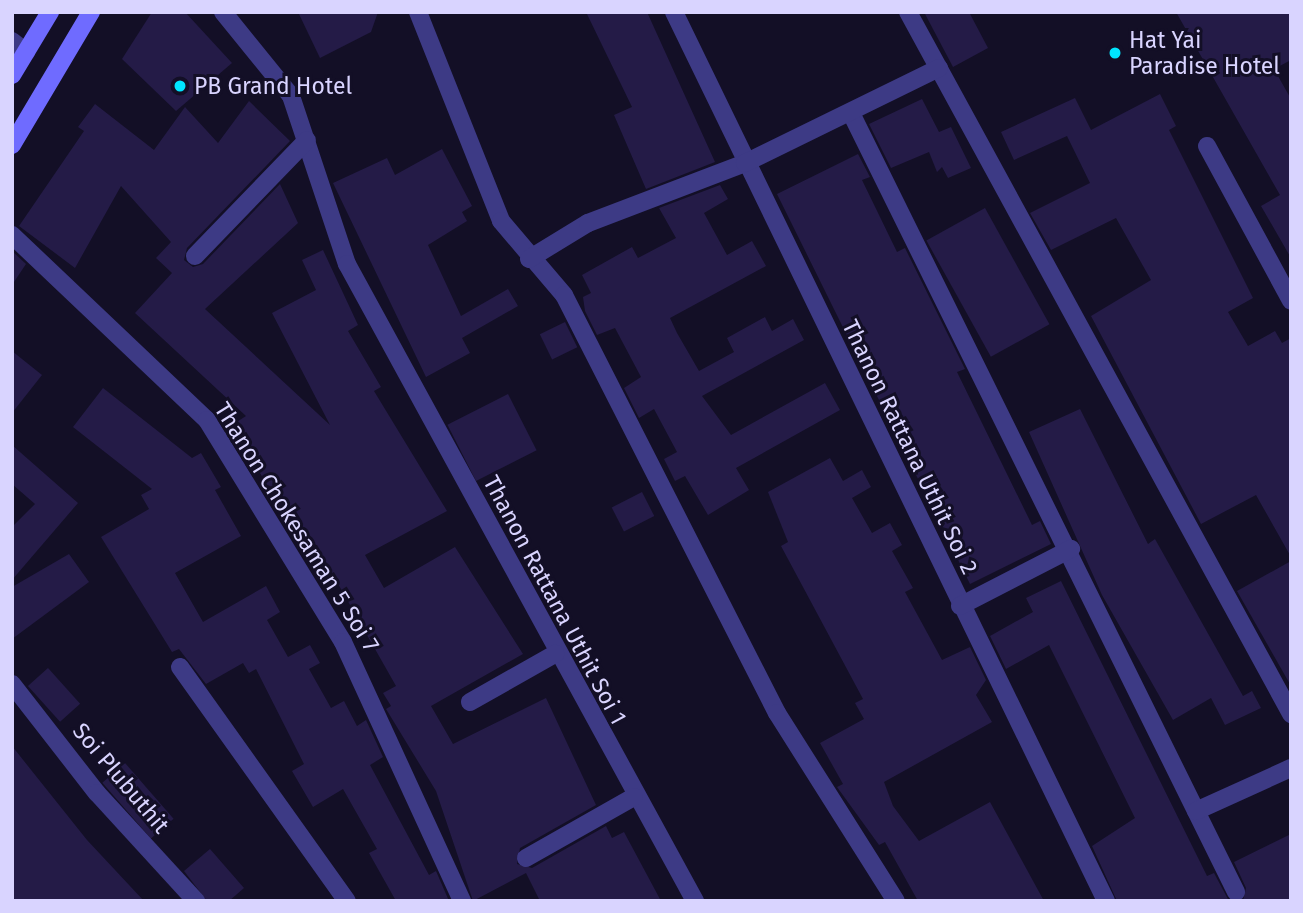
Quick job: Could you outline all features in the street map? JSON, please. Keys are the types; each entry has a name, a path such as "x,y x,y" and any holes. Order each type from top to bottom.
{"street":[{"path":"12,75 19,47 50,12"},
{"path":"12,145 91,12"},
{"name":"Thanon Rattana Uthit Soi 1","path":"223,12 291,96 307,140 329,221 555,654 695,901"},
{"path":"418,12 501,221 529,259 564,295 777,713 896,901"},
{"name":"Thanon Rattana Uthit Soi 2","path":"674,12 960,606 1106,901"},
{"path":"908,12 1291,714"},
{"path":"529,259 588,223 745,163 939,68"},
{"path":"851,113 1071,549 1236,892"},
{"path":"195,256 307,140"},
{"path":"1207,146 1291,301"},
{"name":"Thanon Chokesaman 5 Soi 7","path":"12,235 207,420 343,642 462,901"},
{"path":"960,606 1071,549"},
{"path":"470,702 555,654"},
{"path":"180,667 346,901"},
{"name":"Soi Plubuthit","path":"12,684 97,793 196,901"},
{"path":"1196,811 1291,768"},
{"path":"526,858 634,797"}],"building":[{"path":"152,12 185,12 232,63 176,111 122,59"},
{"path":"298,12 378,12 371,32 320,58"},
{"path":"586,12 647,12 715,162 646,189 614,115 632,107"},
{"path":"924,12 969,12 988,48 953,67"},
{"path":"1176,12 1291,12 1291,60 1274,69 1291,99 1291,258 1261,206 1280,195"},
{"path":"1160,94 1176,126 1169,130 1253,298 1228,312 1248,346 1275,331 1282,343 1291,338 1291,557 1256,495 1201,524 1091,316 1151,280 1116,218 1051,250 1030,213 1090,183 1067,136 1014,160 1001,132 1075,98 1091,130"},
{"path":"922,99 939,132 951,127 971,168 948,178 942,167 937,172 929,152 891,168 869,124"},
{"path":"249,101 290,141 187,248 184,260 193,267 203,264 280,184 298,223 205,309 330,425 272,313 316,290 302,260 323,250 358,325 348,331 381,387 374,391 447,511 365,555 384,588 455,547 523,654 431,706 453,744 546,698 596,805 520,848 517,864 532,868 606,826 612,838 624,832 661,901 540,901 526,873 473,901 436,791 386,709 391,706 383,693 396,686 316,545 305,533 298,538 232,425 246,416 135,313 172,273 156,258 171,242 121,186 75,268 19,226 84,131 78,127 95,104 154,150 185,107 218,143"},
{"path":"442,149 472,206 462,212 467,221 428,245 461,316 508,289 518,306 462,338 470,353 426,377 333,183 387,158 395,175"},
{"path":"858,154 870,177 862,180 897,252 905,248 965,369 957,372 1032,525 1040,521 1051,544 970,584 777,194"},
{"path":"720,185 728,199 704,213 727,255 752,241 766,266 670,318 677,333 699,371 734,352 727,338 765,317 772,331 793,319 804,340 702,396 731,435 825,383 840,410 736,468 749,490 708,515 685,476 675,481 664,459 677,452 654,409 639,418 624,388 641,377 615,328 597,335 585,311 583,297 591,293 582,275 632,247 638,258 676,238 659,208"},
{"path":"985,208 1049,324 991,357 926,240"},
{"path":"12,251 26,264 12,285"},
{"path":"565,322 577,347 552,359 540,334"},
{"path":"12,351 42,375 12,413"},
{"path":"103,388 192,458 201,453 221,487 215,490 241,536 175,573 203,622 266,586 280,612 267,620 288,657 310,645 320,663 309,669 331,708 344,701 357,726 366,720 383,757 370,765 429,875 436,871 449,901 396,901 369,853 377,849 343,789 313,807 292,771 304,764 256,669 249,673 243,663 206,684 179,649 172,652 101,537 149,509 141,495 152,489 73,427"},
{"path":"508,394 537,450 476,481 447,425"},
{"path":"1080,409 1148,544 1155,539 1243,696 1252,691 1261,708 1225,725 1211,698 1173,720 1102,595 1029,432"},
{"path":"12,445 78,503 12,580 12,527 35,504 12,484"},
{"path":"830,458 843,481 862,470 871,487 852,498 872,533 890,523 902,545 892,551 913,588 905,592 942,660 970,647 986,680 976,695 992,722 884,782 893,806 919,841 990,802 1044,901 918,901 885,842 879,845 837,787 843,784 820,743 864,719 855,703 863,699 781,546 788,542 768,492"},
{"path":"642,492 654,516 624,531 612,507"},
{"path":"69,554 89,582 12,639 12,587"},
{"path":"1291,561 1291,686 1237,591"},
{"path":"1061,581 1207,876 1214,873 1229,901 1117,901 1092,846 1135,818 1049,645 1006,669 990,636 1033,612 1026,598"},
{"path":"48,668 80,704 60,722 28,686"},
{"path":"12,746 87,840 144,901 12,901"},
{"path":"125,763 174,819 151,839 102,783"},
{"path":"1291,834 1291,901 1243,901 1246,888 1234,862"},
{"path":"210,849 244,888 229,901 207,901 184,871"}],"place":[{"name":"Hat Yai Paradise Hotel","path":"1115,53"},
{"name":"PB Grand Hotel","path":"180,86"}]}
